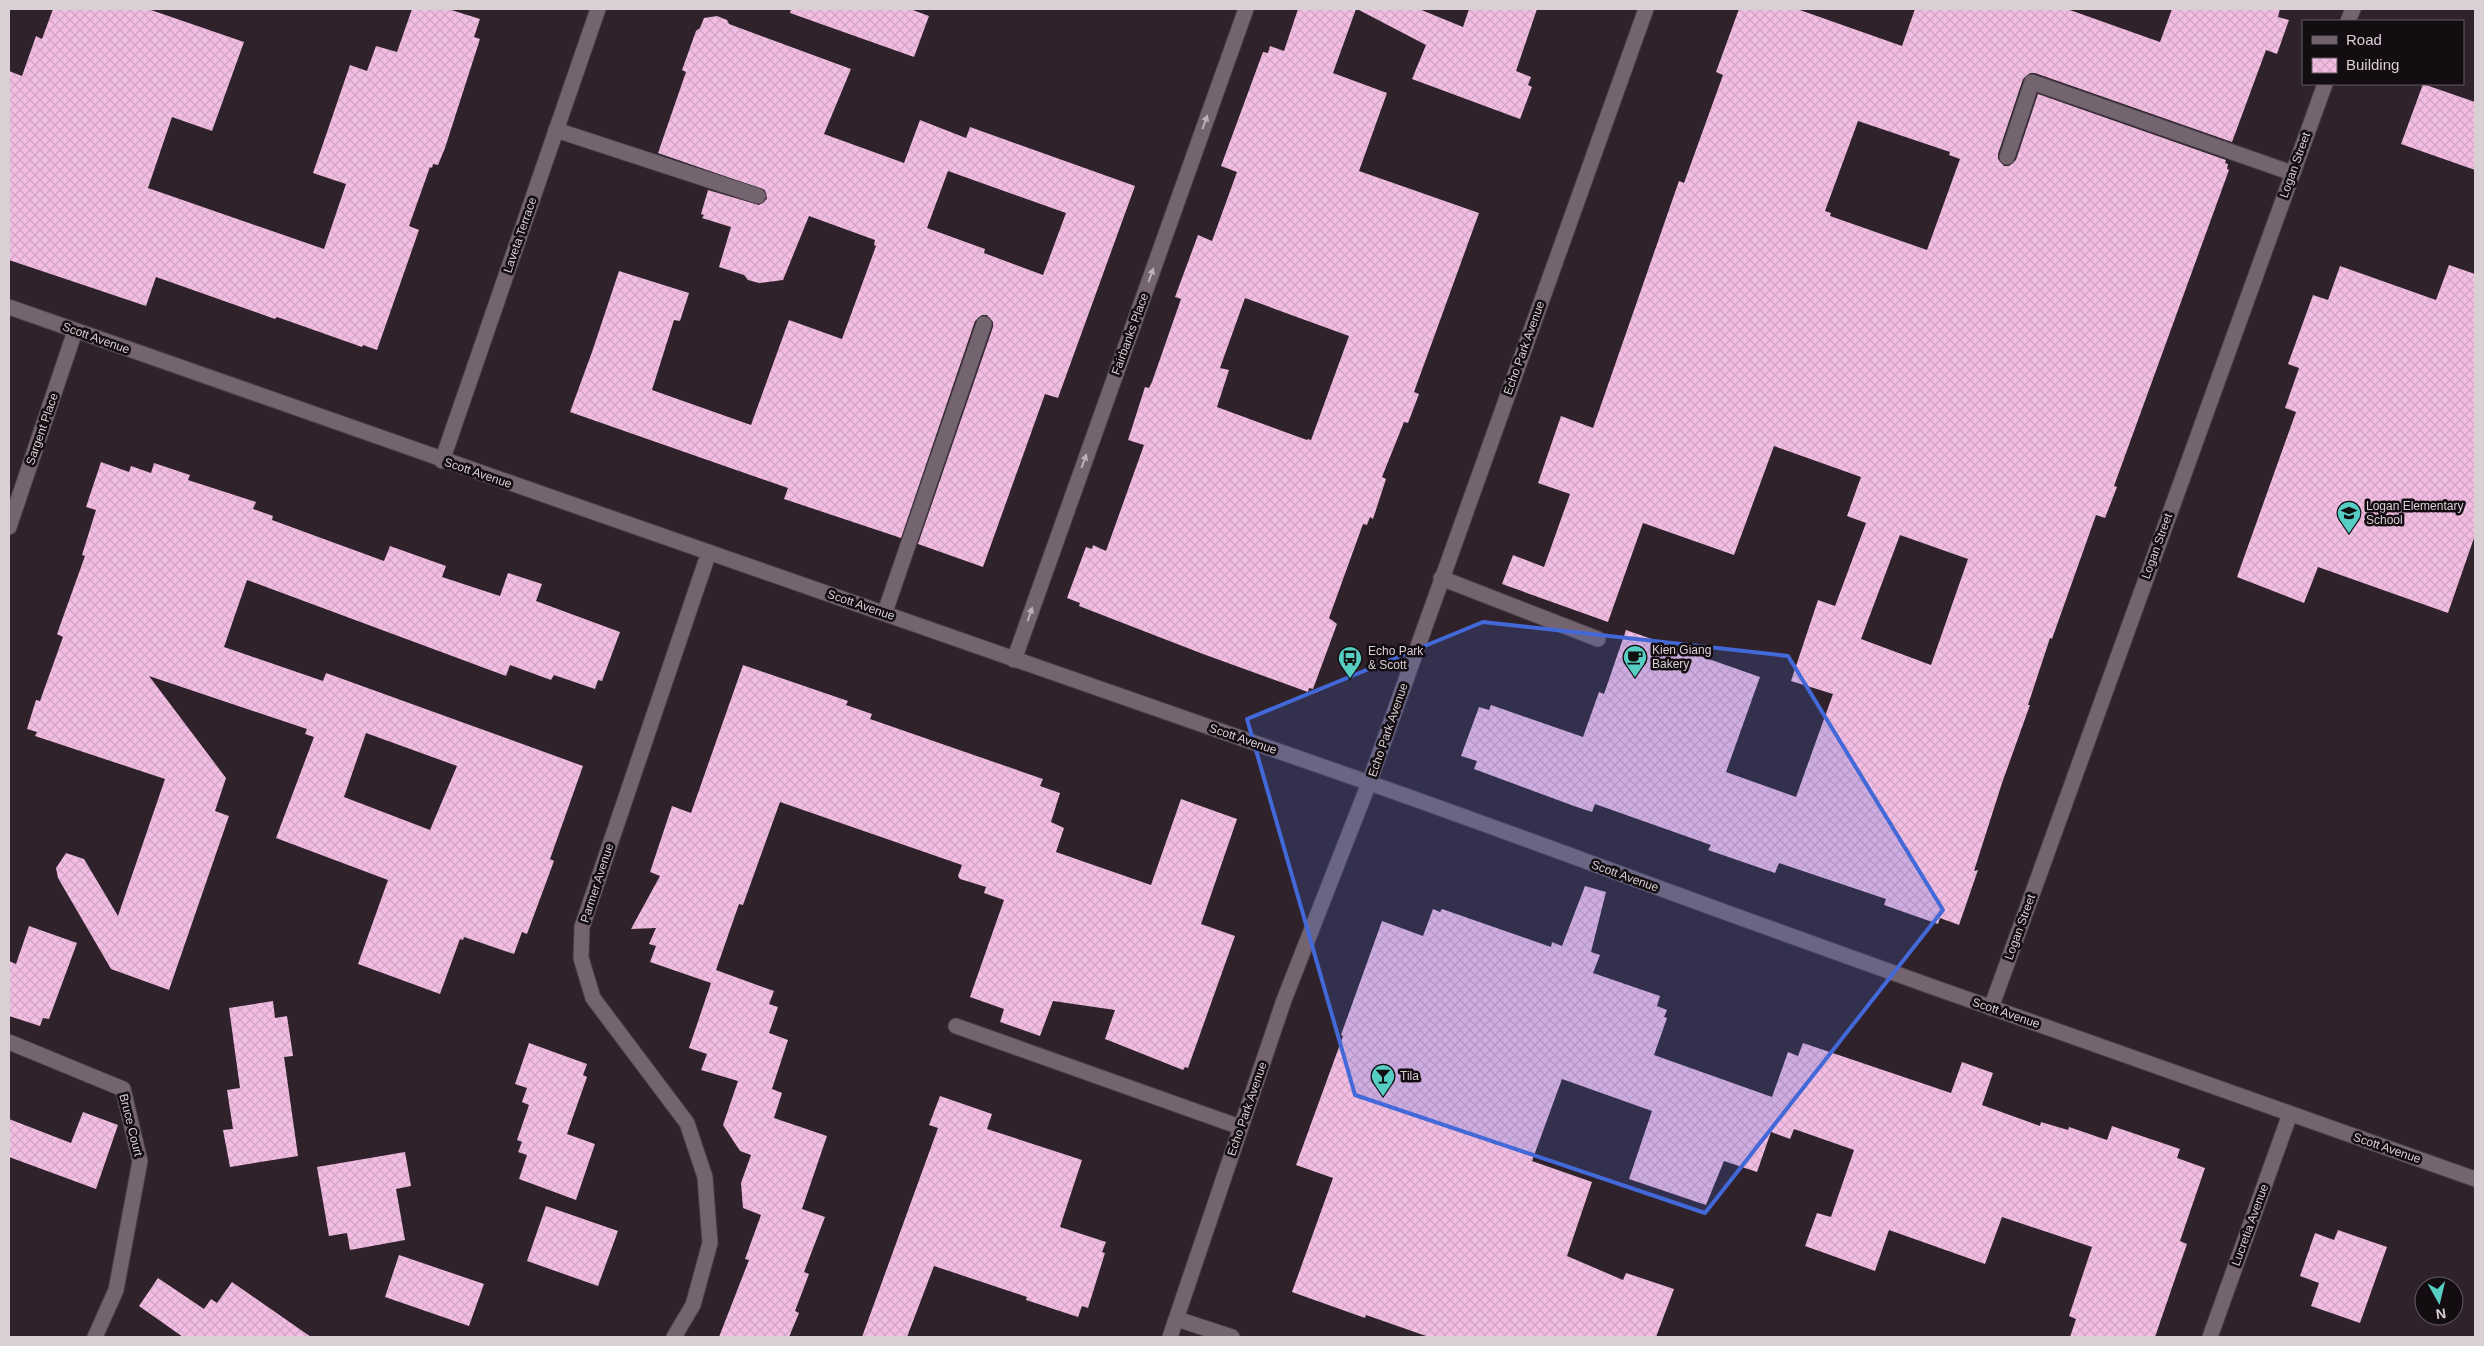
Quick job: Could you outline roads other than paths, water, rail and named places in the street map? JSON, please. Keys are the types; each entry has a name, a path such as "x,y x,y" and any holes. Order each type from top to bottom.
{"street":[{"name":"Laveta Terrace","path":"442,461 598,9"},
{"name":"Fairbanks Place","path":"1014,660 1246,9"},
{"name":"Echo Park Avenue","path":"1170,1337 1284,1000 1369,783 1646,9"},
{"path":"2006,157 2032,82 2292,173"},
{"name":"Logan Street","path":"1991,1008 2325,85"},
{"path":"556,130 758,196"},
{"name":"Scott Avenue","path":"9,307 442,461 885,612 1014,660 1369,783 1991,1008 2475,1179"},
{"path":"885,612 984,324"},
{"name":"Sargent Place","path":"9,527 75,331"},
{"name":"Parmer Avenue","path":"674,1337 694,1305 710,1243 705,1177 687,1123 593,998 581,958 582,927 709,552"},
{"path":"1441,578 1598,640"},
{"path":"956,1026 1240,1127"},
{"name":"Bruce Court","path":"9,1042 123,1089 140,1161 116,1290 95,1337"},
{"name":"Lucretia Avenue","path":"2210,1337 2290,1114"},
{"path":"1177,1319 1232,1337"}],"place":[{"name":"Logan Elementary School","path":"2349,534"},
{"name":"Kien Giang Bakery","path":"1635,678"},
{"name":"Echo Park & Scott","path":"1350,679"},
{"name":"Tila","path":"1383,1097"}]}
